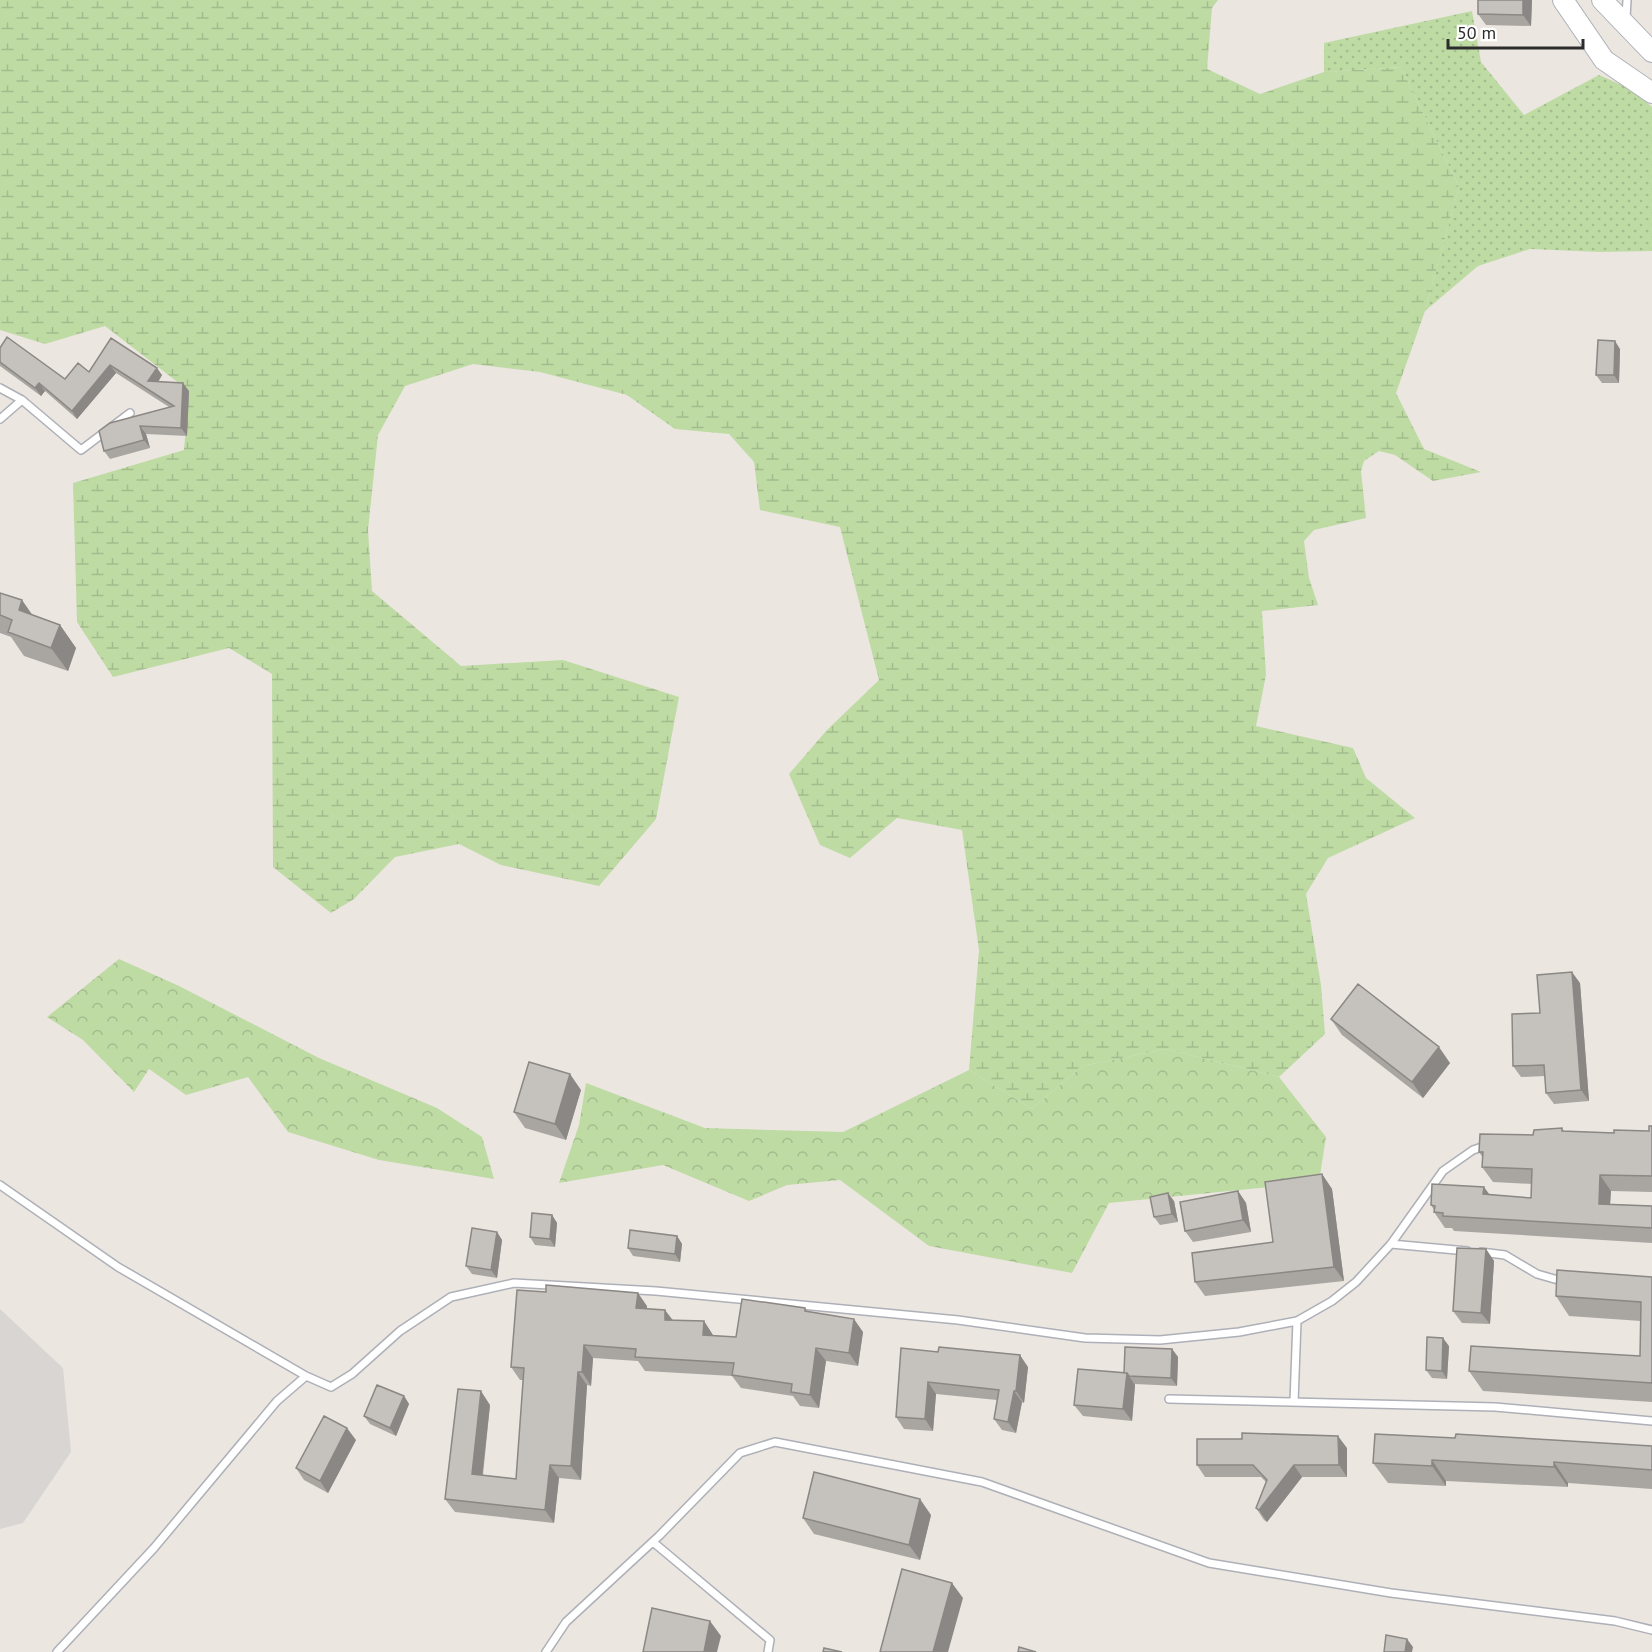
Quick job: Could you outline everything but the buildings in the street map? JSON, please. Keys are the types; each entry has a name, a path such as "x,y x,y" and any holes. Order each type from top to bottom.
{"street":[{"path":"1563,0 1604,60 1652,93"},
{"path":"1602,0 1652,52"}],"lane":[{"path":"1626,27 1627,0"},
{"path":"0,388 22,400 81,450 130,413"},
{"path":"0,419 22,400"},
{"path":"0,1185 118,1267 306,1377 331,1387 352,1374 400,1331 451,1297 514,1283 656,1291 958,1320 1085,1338 1160,1340 1239,1332 1297,1321 1332,1301 1356,1282 1391,1244 1443,1171 1473,1150 1496,1142"},
{"path":"1391,1244 1505,1254 1537,1274 1572,1282"},
{"path":"1294,1402 1297,1321"},
{"path":"57,1652 154,1548 277,1401 306,1377"},
{"path":"1169,1399 1496,1407 1652,1421"},
{"path":"546,1652 566,1622 653,1542 740,1453 775,1442 982,1482 1209,1563 1391,1593 1614,1622 1652,1630"},
{"path":"653,1542 770,1641 768,1652"}],"green space":[{"path":"0,0 1218,0 1212,8 1207,69 1260,94 1324,72 1401,67 1459,187 1425,311 1396,393 1424,449 1481,472 1433,481 1395,455 1379,451 1364,461 1361,471 1366,518 1314,530 1304,541 1309,578 1318,605 1262,611 1266,675 1256,726 1353,748 1366,778 1415,818 1328,858 1306,894 1321,985 1325,1034 1279,1077 1166,1049 1082,1066 1032,1109 969,1070 979,950 962,830 897,818 850,858 820,845 789,774 827,730 879,680 840,527 760,510 754,462 729,434 675,429 627,395 540,372 473,364 405,386 378,435 368,530 372,591 461,666 563,660 679,697 656,819 599,886 501,865 459,844 395,857 354,899 331,913 273,867 272,674 229,648 113,677 77,622 73,483 184,450 189,391 105,326 45,344 0,330"},
{"path":"1472,11 1481,62 1524,115 1599,75 1633,90 1652,107 1652,251 1601,252 1530,249 1478,266 1425,311 1459,187 1401,67 1324,72 1324,43"},
{"path":"119,959 179,986 319,1058 437,1108 482,1137 494,1179 379,1160 288,1132 248,1077 186,1095 149,1069 134,1092 83,1040 47,1017"},
{"path":"1166,1049 1279,1077 1326,1137 1319,1182 1109,1203 1072,1273 929,1246 840,1180 787,1185 749,1201 663,1165 559,1183 579,1125 586,1083 705,1128 843,1132 969,1070 1032,1109 1082,1066"}],"shaded area":[{"path":"0,1309 63,1368 71,1452 23,1523 0,1529"}]}
